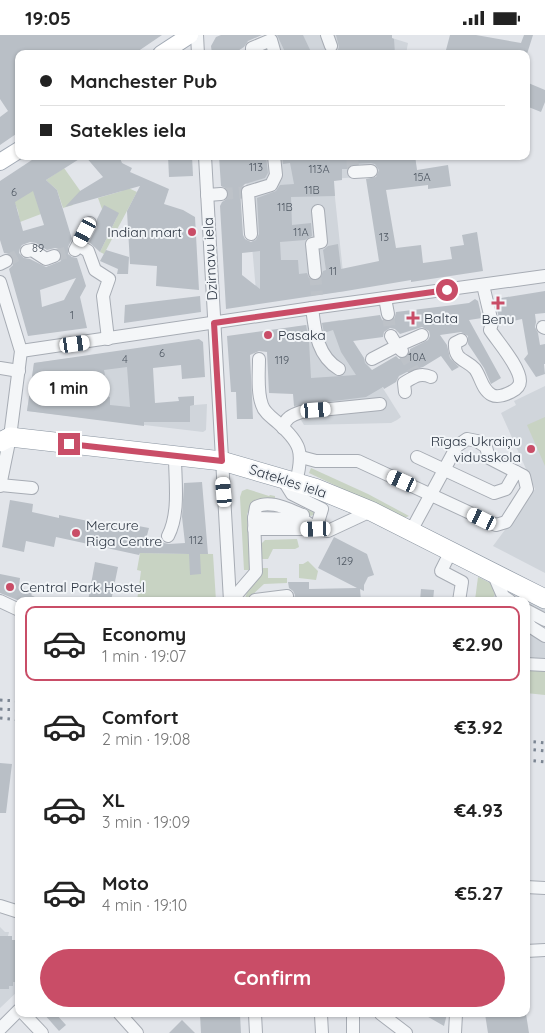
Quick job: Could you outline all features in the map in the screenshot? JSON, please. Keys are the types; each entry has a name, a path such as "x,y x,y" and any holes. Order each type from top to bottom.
{"highway":[{"name":"Satekles iela","path":"3,436 222,461 289,480 315,488 371,511 545,599"}],"main road":[{"path":"167,50 190,35"},
{"path":"0,163 15,153"}],"street":[{"path":"197,35 198,50"},
{"path":"252,50 252,48 271,40 273,50"},
{"name":"Dzirnavu iela","path":"204,160 230,597"},
{"path":"250,234 248,192 271,185 276,175 274,160"},
{"path":"351,172 371,171"},
{"path":"207,195 221,194"},
{"path":"315,273 312,244 321,242 318,211"},
{"path":"90,223 77,247 88,251 95,270 109,279 103,296 108,339"},
{"path":"27,251 32,250 46,259 54,257"},
{"path":"21,351 214,323 316,304 385,298 545,276"},
{"path":"0,282 21,351 19,371 3,436 0,485 32,488"},
{"path":"461,340 455,343 458,356 464,363 474,369 486,390 493,396 502,396 518,388 520,381 518,373 490,330 492,323 483,285"},
{"path":"385,298 388,313"},
{"path":"316,304 315,331 320,350 339,369"},
{"path":"372,359 397,344 422,335"},
{"path":"259,359 262,406 268,415 294,439 301,457 289,480 292,494 322,509 316,529"},
{"path":"0,369 19,371"},
{"path":"405,392 404,383 415,373 431,377"},
{"path":"283,428 286,420 301,412 380,405"},
{"path":"301,457 316,461 358,461 431,494 496,525 506,522 527,489 524,476 489,458 486,447 476,441 467,439 457,447 444,470 431,494 411,531"},
{"path":"168,536 173,527 175,512 175,456"},
{"path":"417,457 494,493 506,489 516,472"},
{"path":"254,523 328,531 371,511"},
{"path":"254,523 302,519 316,529"},
{"path":"234,597 256,572 254,523"},
{"path":"451,551 441,571 462,582 460,597"},
{"path":"493,573 502,597"},
{"path":"276,597 286,596"},
{"path":"0,601 15,608"},
{"path":"530,612 545,619"},
{"path":"530,626 545,635"},
{"path":"530,664 545,665"},
{"path":"530,887 545,888"},
{"path":"0,905 15,911"},
{"path":"530,951 545,950"},
{"path":"0,1029 15,1014"},
{"path":"27,1017 42,1033"},
{"path":"123,1017 137,1033"},
{"path":"255,1017 256,1033"},
{"path":"321,1017 322,1033"},
{"path":"352,1033 353,1017"},
{"path":"385,1017 406,1033"},
{"path":"455,1033 456,1017"}],"shaded area":[{"path":"276,35 346,35 392,38 408,43 407,50 244,50"},
{"path":"244,160 416,160 417,172 333,179 345,291 257,302"},
{"path":"340,320 401,417 397,420 391,423 304,425 294,408 295,327"},
{"path":"140,349 146,409 207,404 206,430 203,432 27,411 34,363"},
{"path":"545,386 545,573 493,546 535,489 501,413 516,405 514,401"},
{"path":"479,576 521,597 478,597"},
{"path":"530,602 545,609 545,662 530,661"},
{"path":"0,927 5,932 9,932 8,936 12,936 12,940 15,940 15,994 0,1008"}],"green space":[{"path":"64,168 81,192 72,201 73,205 63,208 57,190 46,180"},
{"path":"124,186 137,192 104,254 100,252 117,217 102,209 98,198 122,191"},
{"path":"34,187 41,214 20,222 14,201"},
{"path":"545,417 545,466 527,425"},
{"path":"311,468 368,494 409,516 404,518 309,473"},
{"path":"247,489 275,496 275,498 316,513 311,516 284,505 252,504 247,514 250,570 244,570 240,497 242,491"},
{"path":"297,539 299,547 295,549 273,549 268,559 261,559 261,544 265,540"},
{"path":"140,553 213,554 216,597 138,597 141,571 137,570"},
{"path":"308,561 318,571 316,580 299,578 299,564"},
{"path":"262,568 268,568 268,578 287,578 287,583 264,584 250,597 245,597 248,590 260,577"},
{"path":"478,577 492,584 495,594 493,597 475,597"},
{"path":"530,667 545,668 545,695 530,693"}],"building":[{"path":"0,35 162,35 140,50 15,50 15,135 0,145 0,117 8,111 0,99"},
{"path":"221,35 262,35 248,41 239,50 212,50 211,46 216,37"},
{"path":"277,35 303,35 310,50 284,50"},
{"path":"336,35 392,35 395,50 338,50 339,47"},
{"path":"450,35 476,35 521,43 524,35 533,35 528,50 446,50"},
{"path":"530,84 545,90 545,102 541,112 530,108"},
{"path":"32,160 78,160 46,180 57,190 72,239 68,247 68,254 77,258 86,286 80,297 87,328 28,336 9,269 13,265 13,258 10,254 4,253 0,240 0,181","holes":["33,191 44,225 23,231 15,202","30,242 36,243 47,250 59,249 62,254 61,261 46,267 24,258 19,253 20,248 22,245","76,278 64,300 42,307 40,290"]},
{"path":"88,160 121,160 122,163 132,168 130,172 169,189 164,204 183,210 195,217 199,290 156,286 157,266 130,264 127,211 140,186 65,207 80,191 103,177"},
{"path":"168,160 192,160 193,176 169,177"},
{"path":"219,160 266,160 268,173 265,178 245,184 240,189 243,235 245,239 251,242 256,240 259,234 257,198 276,191 280,185 294,184 290,163 283,164 282,160 416,160 417,170 448,165 451,186 428,189 428,185 386,190 396,248 421,245 423,263 452,259 450,247 464,245 462,235 477,232 483,271 411,282 411,280 226,309 220,206 228,198 227,189 221,186","holes":["353,164 375,164 379,170 376,177 366,179 379,261 341,269 338,244 328,246 323,250 326,270 323,271 320,279 315,281 309,278 307,273 299,274 298,260 281,260 280,242 305,240 312,236 311,223 292,225 291,197 335,196 334,181 342,180 342,169 347,169","260,251 260,289 242,275 242,253"]},
{"path":"104,205 119,213 100,252 89,242 97,227 97,219"},
{"path":"106,250 129,257 128,274 117,274 118,269 100,261"},
{"path":"545,291 545,313 535,314 535,327 540,345 545,344 545,374 536,377 524,359 528,354 522,319 513,321 507,318 499,319 495,299"},
{"path":"200,296 201,312 124,323 125,305"},
{"path":"475,299 478,301 482,318 469,320 501,378 491,384 484,368 468,344 468,336 461,332 440,335 447,345 450,358 459,367 452,371 441,356 423,367 399,376 396,382 366,397 294,406 293,394 269,393 267,352 259,351 250,355 253,419 237,419 236,392 231,392 227,336 306,325 311,378 356,375 341,352 333,330 324,333 322,323 380,315 382,320 389,322 394,320 396,312 469,303","holes":["422,327 429,331 430,336 428,340 410,349 410,354 405,359 399,359 396,356 372,370 365,363 364,358 353,341 383,337 384,332 390,328 395,329 400,334"]},
{"path":"199,339 203,342 205,377 182,379 181,365 153,368 155,403 179,401 178,397 194,396 194,405 190,406 190,422 144,422 144,426 27,411 34,363","holes":["127,367 130,407 110,405 110,397 105,397 101,376 105,375 104,370"]},
{"name":"Mercure Riga Centre","path":"202,482 208,554 200,554 201,574 190,575 189,554 140,553 139,555 56,537 54,547 26,541 24,552 2,547 10,500 33,504 32,512 59,518 59,515 132,530 133,525 149,528 146,539 161,539 164,543 169,544 185,543 182,517 184,483"},
{"path":"334,537 367,554 374,575 368,577 364,585 364,591 360,589 361,597 294,597 288,582 309,582 309,589 357,588 318,568"},
{"path":"95,562 118,567 112,597 89,597"},
{"name":"Central Park Hostel","path":"0,574 20,578 19,586 33,593 31,595 35,597 15,597 15,599 0,593"},
{"path":"421,589 434,590 433,597 420,597"},
{"path":"0,763 12,764 6,813 0,813"},
{"path":"0,936 12,936 12,940 15,940 15,982 13,982 13,986 9,986 9,989 0,989"},
{"path":"47,1017 59,1017 66,1025 59,1031"},
{"path":"200,1017 240,1017 241,1033 201,1033"},
{"path":"428,1017 446,1017 444,1026"},
{"path":"485,1017 526,1017 529,1033 488,1033"},
{"path":"182,1020 195,1033 169,1033"}],"tunnel":[{"path":"352,160 353,168"},
{"path":"221,194 248,192"},
{"path":"54,256 75,250"},
{"path":"6,261 27,251"},
{"path":"315,273 317,295"},
{"path":"388,314 391,336"},
{"path":"403,352 414,371"}],"railway":[{"path":"0,700 15,701"},
{"path":"0,709 15,710"},
{"path":"0,718 15,720"},
{"path":"530,741 545,743"},
{"path":"530,749 545,751"},
{"path":"530,760 545,762"}],"place":[{"name":"Indian mart","path":"192,232"},
{"name":"Benu","path":"498,303"},
{"name":"Balta","path":"413,318"},
{"name":"Pasaka","path":"268,335"},
{"name":"Rīgas Ukraiņu vidusskola","path":"531,449"},
{"name":"Mercure Riga Centre","path":"76,533"},
{"name":"Central Park Hostel","path":"10,587"}],"route":[{"path":"69,444 222,461 214,323 447,290"}]}
